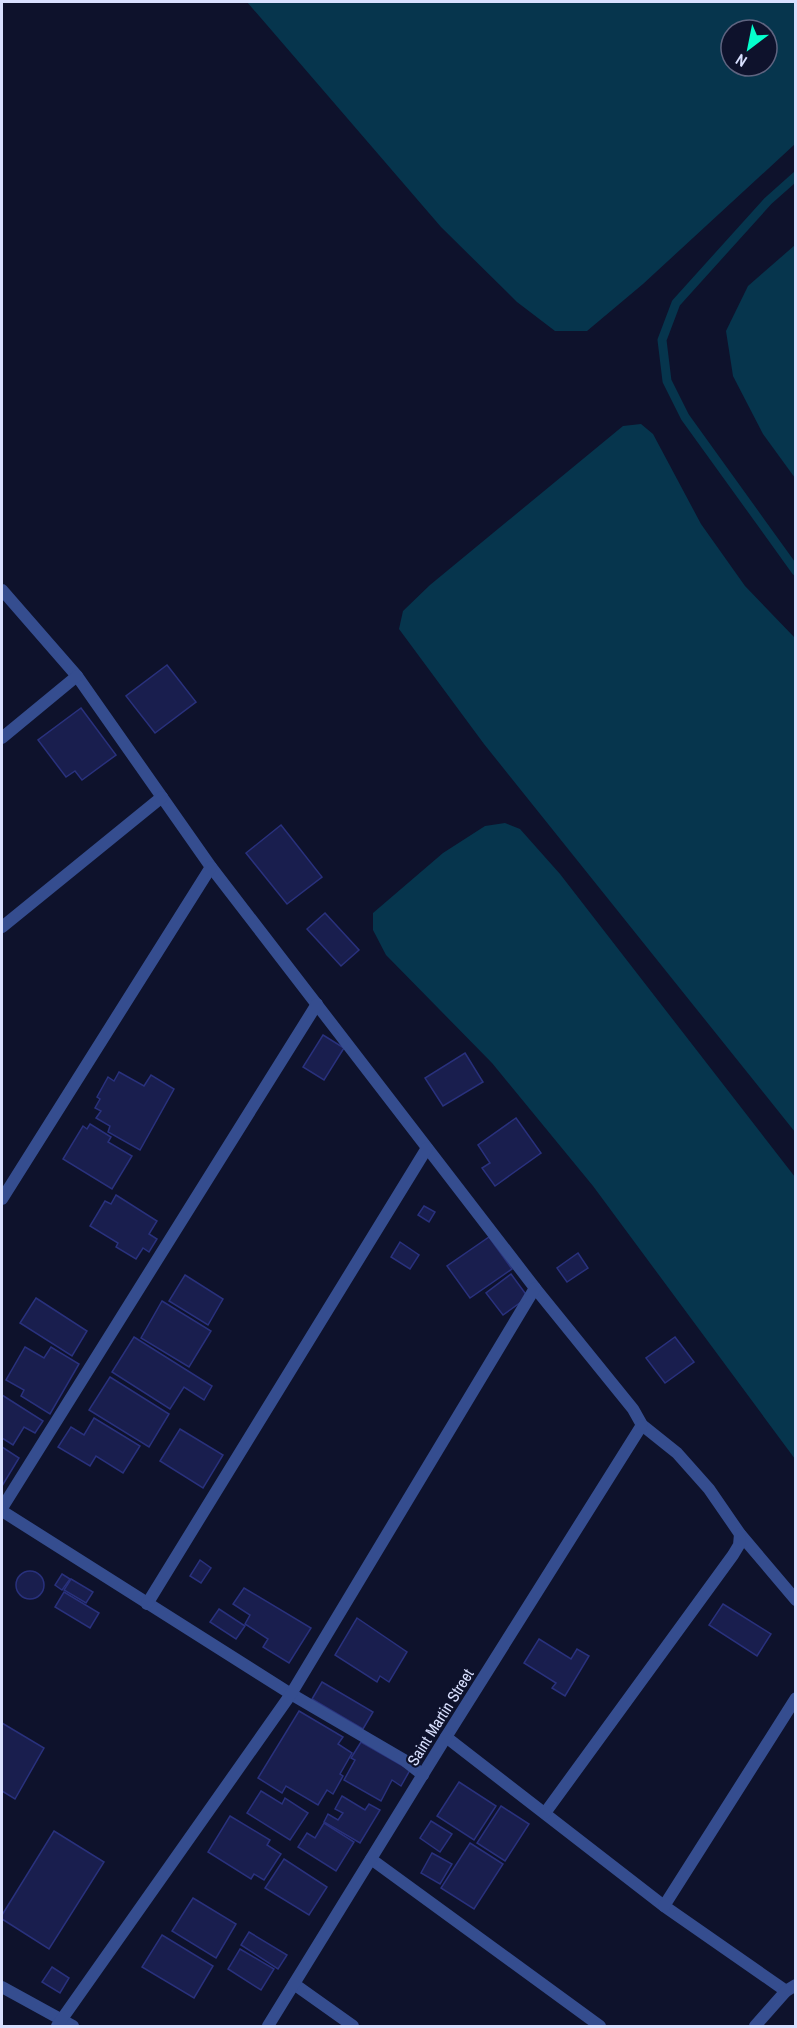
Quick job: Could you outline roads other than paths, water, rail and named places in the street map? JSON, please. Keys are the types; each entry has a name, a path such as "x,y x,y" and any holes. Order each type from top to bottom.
{"street":[{"path":"2,590 77,676 211,867 535,1288 633,1409 642,1425 685,1462 709,1489 740,1534 795,1600"},
{"path":"2,738 77,676"},
{"path":"2,927 162,797"},
{"path":"2,1199 211,867"},
{"path":"316,1004 2,1510 291,1694 404,1760 423,1775"},
{"path":"147,1604 427,1148"},
{"path":"59,2023 291,1694 535,1288"},
{"name":"Saint Martin Street","path":"268,2026 642,1425"},
{"path":"545,1813 733,1555 739,1545 740,1534"},
{"path":"664,1906 795,1698"},
{"path":"446,1737 664,1906 791,1988 755,2026"},
{"path":"371,1859 600,2026"},
{"path":"294,1984 353,2026"},
{"path":"2,1987 59,2023 73,2026"}],"water":[{"path":"247,2 795,2 795,144 643,284 587,331 555,331 517,302 441,227"},
{"path":"795,245 795,478 763,434 733,376 726,331 748,286"},
{"path":"641,424 653,434 701,524 745,586 795,638 795,1132 484,744 399,629 403,611 430,585 623,426"},
{"path":"505,823 520,829 560,874 795,1177 795,1459 593,1186 492,1063 386,955 373,930 373,913 443,853 485,826"}],"waterway":[{"path":"796,176 768,201 676,303 662,340 667,381 685,417 796,571"}]}
